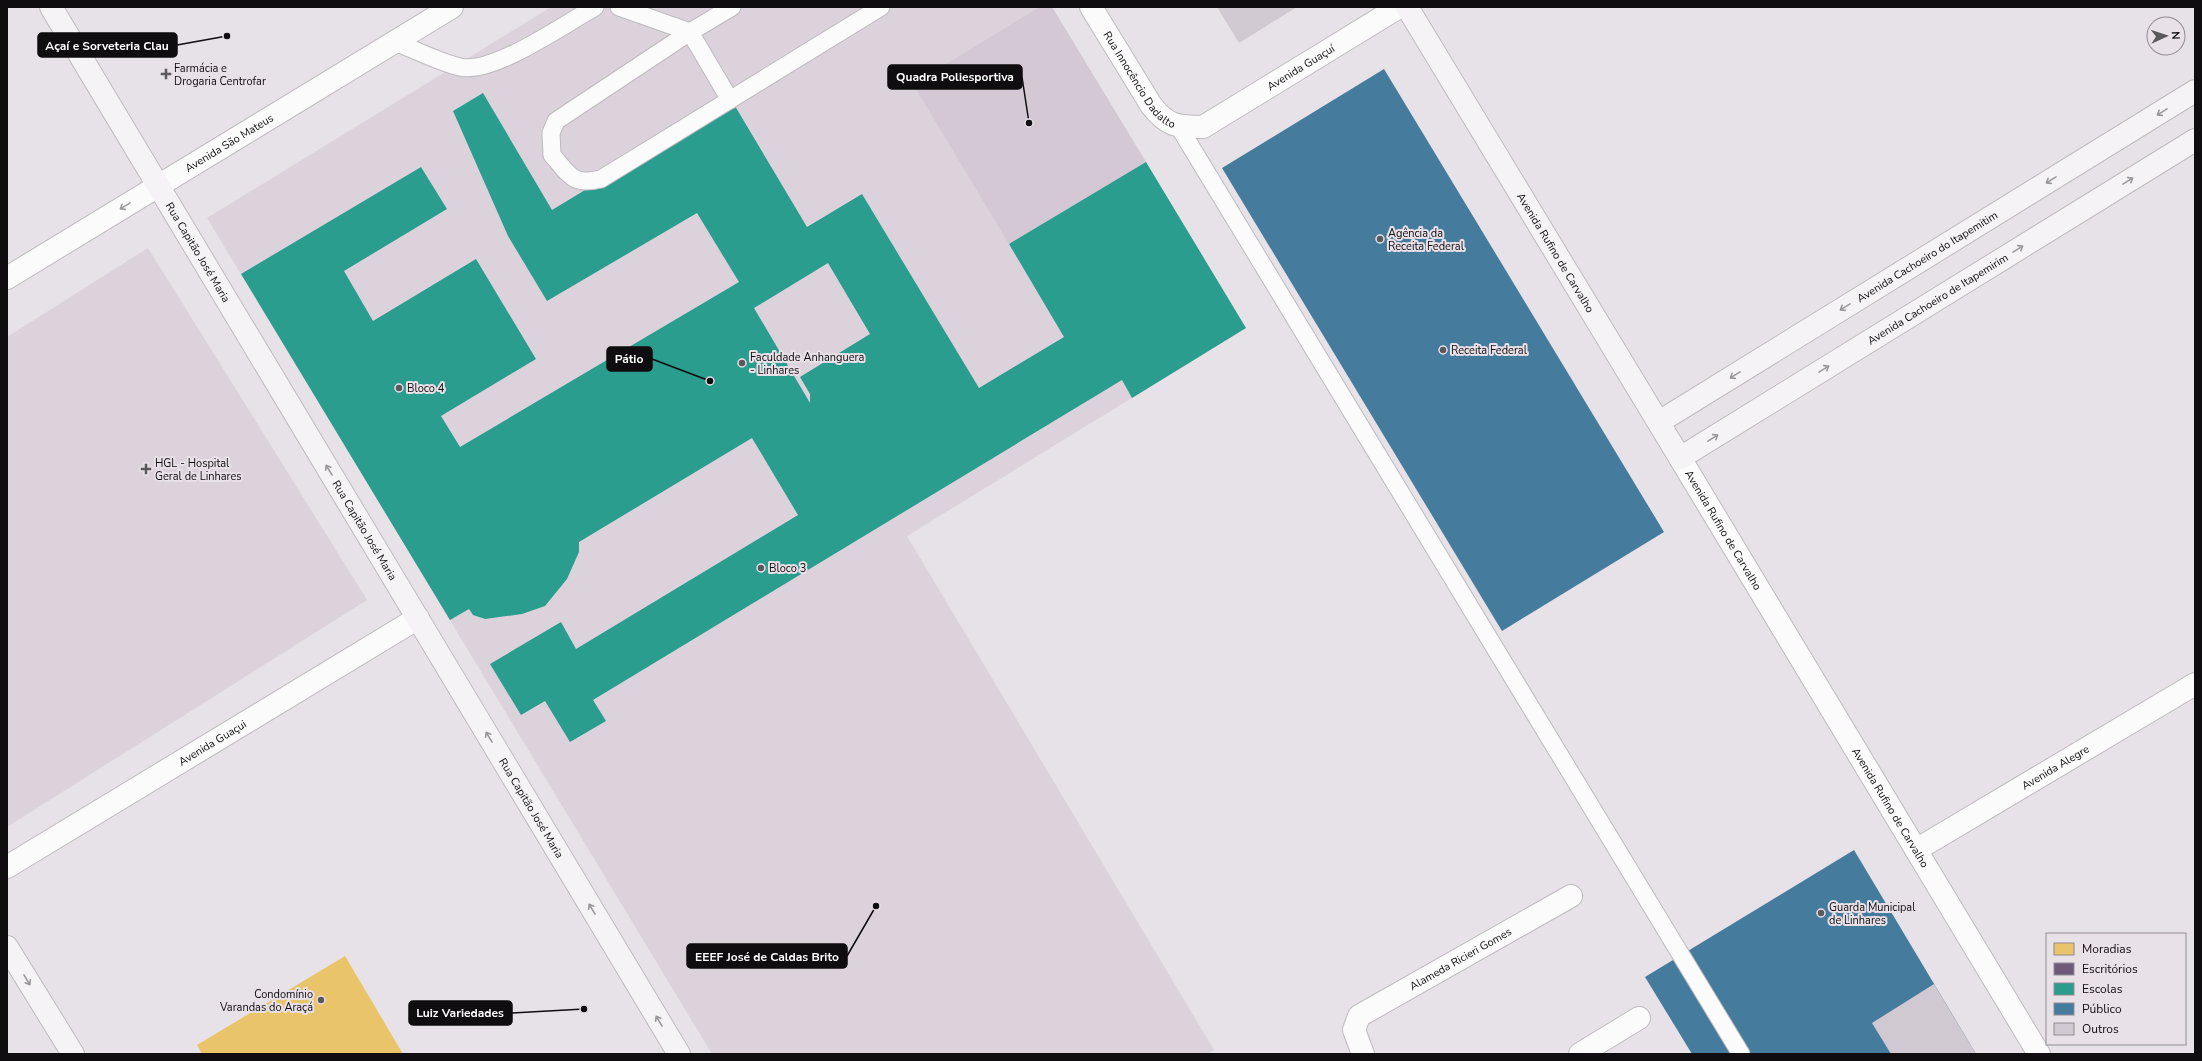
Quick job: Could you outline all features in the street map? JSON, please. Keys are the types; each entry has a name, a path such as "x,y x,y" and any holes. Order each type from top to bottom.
{"street":[{"name":"Rua Capitão José Maria","path":"51,7 418,618 675,1053"},
{"name":"Avenida São Mateus","path":"7,278 452,7"},
{"name":"Rua Innocêncio Dadalto","path":"1091,7 1151,105 1162,120 1179,127 1203,127"},
{"name":"Avenida Guaçuí","path":"1203,127 1399,7"},
{"name":"Avenida Rufino de Carvalho","path":"1407,7 1659,422 2039,1054"},
{"name":"Avenida Cachoeiro do Itapemitim","path":"1659,422 2195,91"},
{"name":"Avenida Cachoeiro de Itapemirim","path":"1680,458 2195,140"},
{"name":"Avenida Guaçui","path":"7,867 418,618"},
{"name":"Avenida Alegre","path":"1916,850 2195,684"},
{"name":"Alameda Ricieri Gomes","path":"1362,1054 1355,1034 1355,1026 1359,1016 1571,896"},
{"path":"7,947 73,1054"},
{"path":"1580,1054 1639,1018"}],"lane":[{"path":"395,42 461,68 482,67 501,61 595,7"},
{"path":"619,7 690,32 730,100"},
{"path":"732,7 690,32 556,121 551,133 552,155 574,179 586,183 601,179 881,7"},
{"path":"1179,127 1741,1054"}],"shaded area":[{"name":"Faculdade Anhanguera - Linhares","path":"551,7 1052,7 1246,328 907,536 1214,1050 1207,1054 712,1054 207,218"},
{"path":"1040,7 1052,7 1146,162 1009,244 913,84"},
{"name":"HGL - Hospital Geral de Linhares","path":"148,248 367,600 7,827 7,337"}],"building: Moradias":[{"name":"Condomínio Varandas do Araçá","path":"345,956 403,1054 202,1054 197,1045"}],"building: Escritórios":[{"name":"Agência da Receita Federal","path":"1393,156 1459,266 1368,322 1301,212"}],"building: Escolas":[{"path":"483,93 552,210 732,101 807,227 862,194 979,388 1064,337 1009,244 1146,162 1246,328 1132,398 1122,380 593,700 606,721 570,742 545,701 521,715 490,664 561,622 576,649 798,515 752,438 579,542 579,552 567,579 545,606 522,614 485,619 473,615 469,609 450,620 241,274 421,167 447,209 344,271 373,321 476,259 536,359 441,416 460,447 739,282 697,213 547,301 508,236 453,111","holes":["828,263 870,334 800,377 810,394 810,403 754,308"]}],"building: Público":[{"name":"Receita Federal","path":"1384,69 1664,532 1502,631 1222,168"},
{"name":"Guarda Municipal de Linhares","path":"1854,850 1976,1054 1692,1054 1645,977"}],"building: Outros":[{"path":"1217,7 1297,7 1239,43"},
{"path":"1934,984 1976,1054 1891,1054 1872,1023"}],"place":[{"name":"Açaí e Sorveteria Clau","path":"227,36"},
{"name":"Farmácia e Drogaria Centrofar","path":"166,74"},
{"name":"Quadra Poliesportiva","path":"1029,123"},
{"name":"Agência da Receita Federal","path":"1380,239"},
{"name":"Receita Federal","path":"1443,350"},
{"name":"Faculdade Anhanguera - Linhares","path":"742,363"},
{"name":"Pátio","path":"710,381"},
{"name":"Bloco 4","path":"399,388"},
{"name":"HGL - Hospital Geral de Linhares","path":"146,469"},
{"name":"Bloco 3","path":"761,568"},
{"name":"EEEF José de Caldas Brito","path":"876,906"},
{"name":"Guarda Municipal de Linhares","path":"1821,913"},
{"name":"Condomínio Varandas do Araçá","path":"321,1000"},
{"name":"Luiz Variedades","path":"584,1009"}]}
